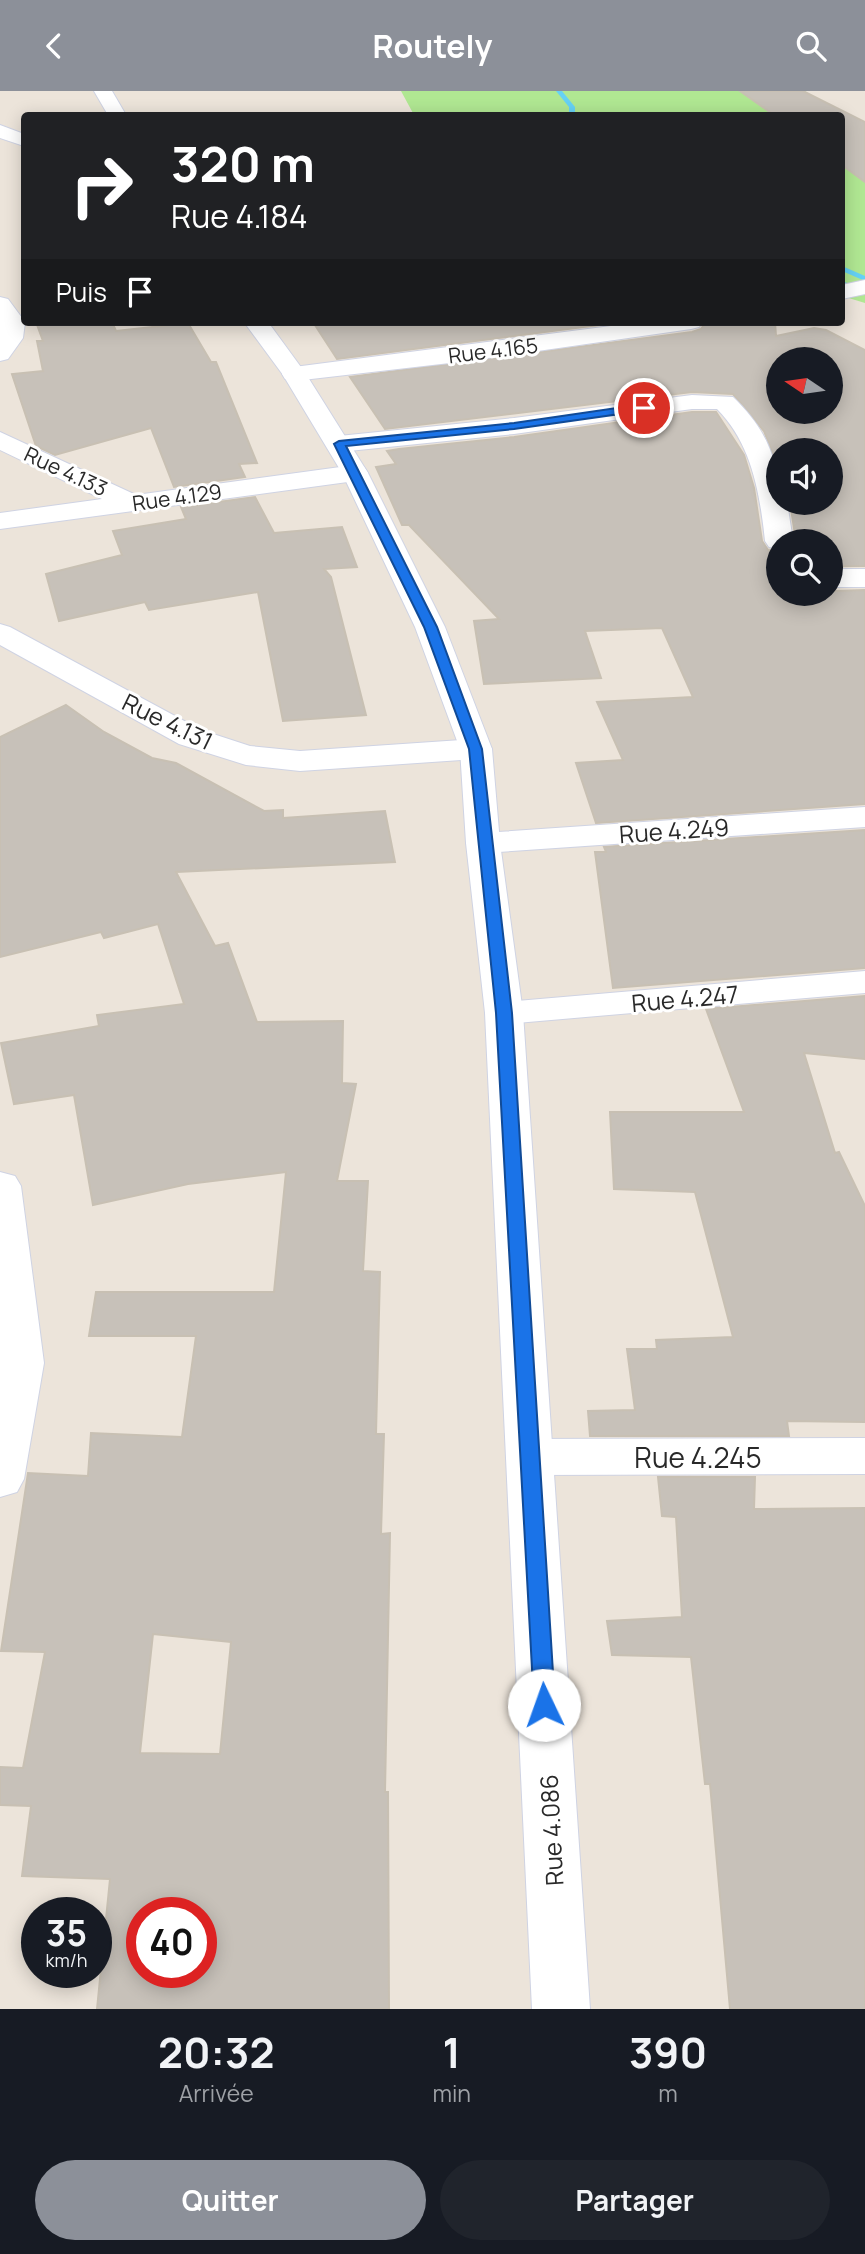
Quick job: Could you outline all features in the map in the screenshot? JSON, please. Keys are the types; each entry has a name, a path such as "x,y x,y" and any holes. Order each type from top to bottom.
{"street":[{"path":"103,91 115,112"},
{"path":"0,131 21,139"},
{"path":"845,291 865,288"},
{"path":"0,304 13,322 11,338 0,354"},
{"name":"Rue 4.086","path":"259,326 294,374 347,458 430,627 475,749 483,843 504,1013 561,2009"},
{"name":"Rue 4.165","path":"294,374 467,354 663,326"},
{"name":"Rue 4.129","path":"0,521 132,503 514,426 692,402 724,402 744,426 766,469 776,507 778,529"},
{"name":"Rue 4.133","path":"0,440 132,503"},
{"path":"843,578 865,578"},
{"name":"Rue 4.131","path":"0,633 190,737 246,755 300,761 475,749"},
{"name":"Rue 4.249","path":"483,843 865,817"},
{"name":"Rue 4.247","path":"504,1013 865,982"},
{"path":"0,1186 21,1363 0,1479"},
{"name":"Rue 4.245","path":"531,1457 865,1456"}],"green space":[{"path":"401,91 805,91 832,112 412,112"},
{"path":"845,123 865,143 865,303 845,297"}],"building":[{"path":"740,91 803,91 845,112 770,112"},
{"path":"845,112 865,122 865,182 845,167"},
{"path":"37,326 114,326 116,331 190,326 211,362 216,362 257,463 239,464 245,477 174,487 151,428 55,455 36,446 12,374 43,371 37,341 43,341"},
{"path":"316,326 591,326 337,359"},
{"path":"703,326 775,326 776,336 814,328 826,330 865,350 865,566 843,566 843,529 794,529 792,515 843,515 843,438 767,438 764,431 733,394 692,392 385,429 350,377 692,332"},
{"path":"692,412 716,412 744,455 754,488 762,541 766,547 766,606 843,606 843,591 865,590 865,804 596,823 576,763 623,760 597,702 693,697 662,628 585,631 601,678 484,684 474,621 499,619 409,525 402,525 376,467 396,464 387,451 514,437"},
{"path":"255,497 274,533 342,527 357,567 324,569 331,577 366,715 283,721 258,592 149,610 145,602 59,621 46,574 122,555 113,531 186,519 181,507"},
{"path":"66,705 104,732 152,758 176,763 264,811 283,810 283,818 385,811 395,862 176,872 215,946 228,943 257,1022 343,1021 342,1083 356,1084 337,1181 368,1181 363,1271 380,1272 376,1434 384,1434 381,1534 390,1533 385,1792 388,1792 389,2009 97,2009 99,1988 112,1988 112,1897 108,1897 110,1879 22,1876 31,1806 0,1805 0,1767 23,1768 45,1652 1,1651 28,1473 88,1476 91,1433 182,1437 196,1336 89,1336 96,1292 274,1292 286,1172 188,1184 93,1205 74,1095 14,1104 1,1043 99,1026 97,1015 184,1004 158,924 104,938 101,932 0,957 0,737","holes":["153,1634 231,1642 220,1754 140,1753"]},
{"path":"865,830 865,968 613,988 595,852 606,852 604,847"},
{"path":"865,996 865,1059 804,1053 835,1153 839,1152 865,1206 865,1422 787,1421 789,1436 590,1436 588,1411 635,1410 627,1349 657,1349 656,1340 733,1337 695,1192 614,1189 610,1112 744,1112 706,1009"},
{"path":"658,1477 755,1477 754,1509 865,1508 865,2009 730,2009 710,1784 705,1784 691,1657 612,1655 607,1621 682,1617 676,1517 662,1516"}],"waterway":[{"path":"559,91 572,107 572,112"},
{"path":"845,269 865,279"},
{"path":"845,284 865,293"}],"route":[{"path":"544,1705 504,1013 483,843 475,749 430,627 339,444 514,426 644,408"}]}
